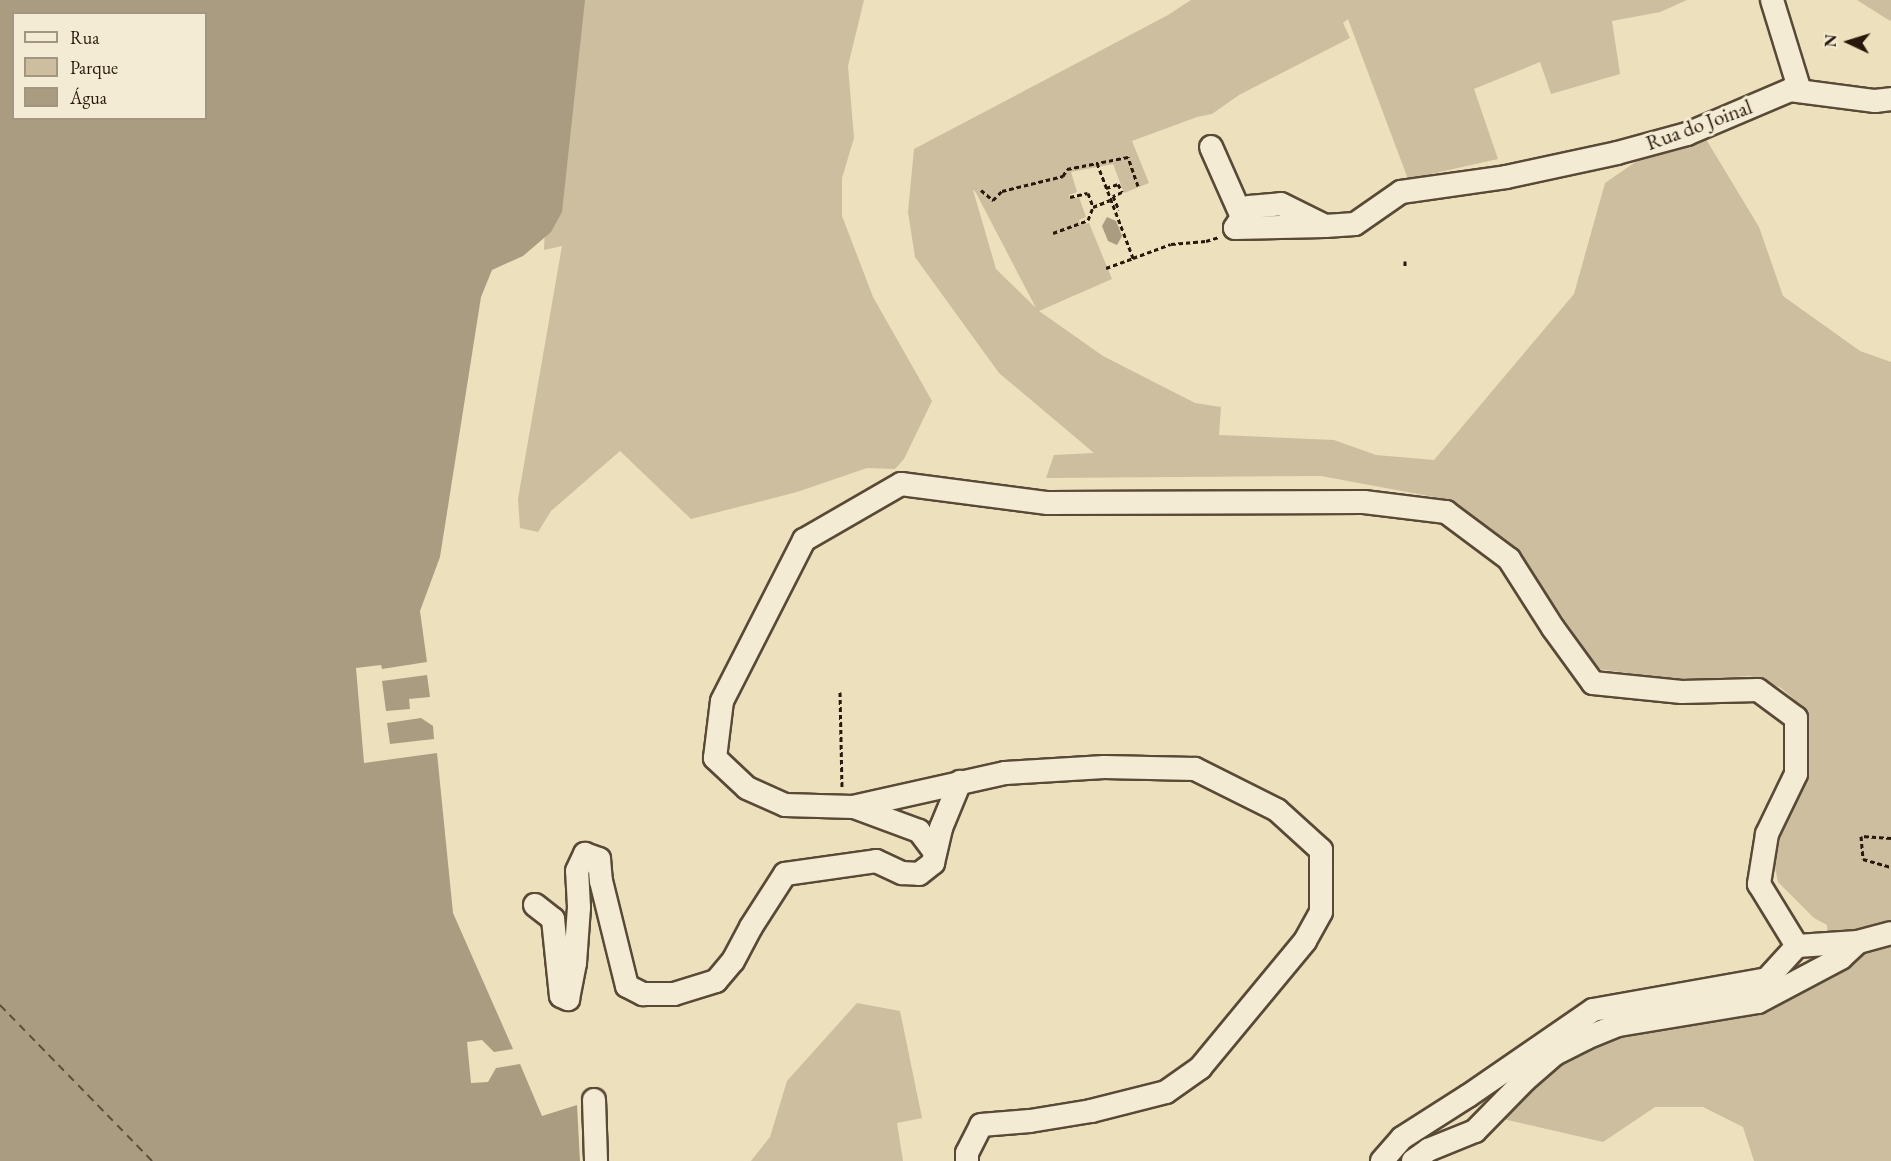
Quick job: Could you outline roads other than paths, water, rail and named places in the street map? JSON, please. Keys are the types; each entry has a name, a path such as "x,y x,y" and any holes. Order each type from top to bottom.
{"street":[{"path":"1772,0 1800,91"},
{"name":"Rua do Joinal","path":"1211,147 1242,217 1249,207 1281,204 1326,226 1355,224 1401,192 1506,177 1617,153 1687,134 1790,90 1875,101 1891,99"},
{"path":"967,1161 967,1153 981,1125 1030,1121 1091,1111 1166,1092 1200,1068 1305,941 1321,912 1323,887 1321,850 1277,810 1195,769 1104,767 1005,772 847,802 785,805 747,788 715,758 722,701 804,540 902,484 1048,504 1364,502 1446,512 1509,559 1552,628 1593,683 1682,692 1758,690 1796,718 1796,774 1767,834 1759,884 1797,946"},
{"path":"535,904 553,919 561,996 568,999 575,963 578,918 577,871 585,854 599,859 601,881 627,986 643,994 674,994 716,981 733,961 751,927 785,874 876,861 902,873 919,874 933,863 941,828 960,782"},
{"path":"847,802 920,831 935,852"},
{"path":"1382,1161 1402,1138 1468,1096 1593,1010 1767,979 1797,946 1858,942 1891,933"},
{"path":"1413,1161 1428,1150 1475,1131 1525,1080 1555,1054 1586,1038 1619,1025 1758,1002 1841,958 1858,942"},
{"path":"594,1100 596,1161"}],"water":[{"path":"0,0 585,0 562,212 551,232 523,256 492,270 481,297 440,557 420,611 427,662 382,669 381,665 356,668 364,763 437,753 453,913 513,1049 494,1052 482,1040 467,1042 471,1083 488,1082 496,1068 520,1064 542,1116 577,1105 580,1161 0,1161"},
{"path":"1107,217 1116,221 1122,236 1117,245 1108,241 1102,226"},
{"path":"427,675 430,697 409,699 410,709 386,711 382,681"},
{"path":"421,718 433,726 434,739 390,744 387,723"}]}
